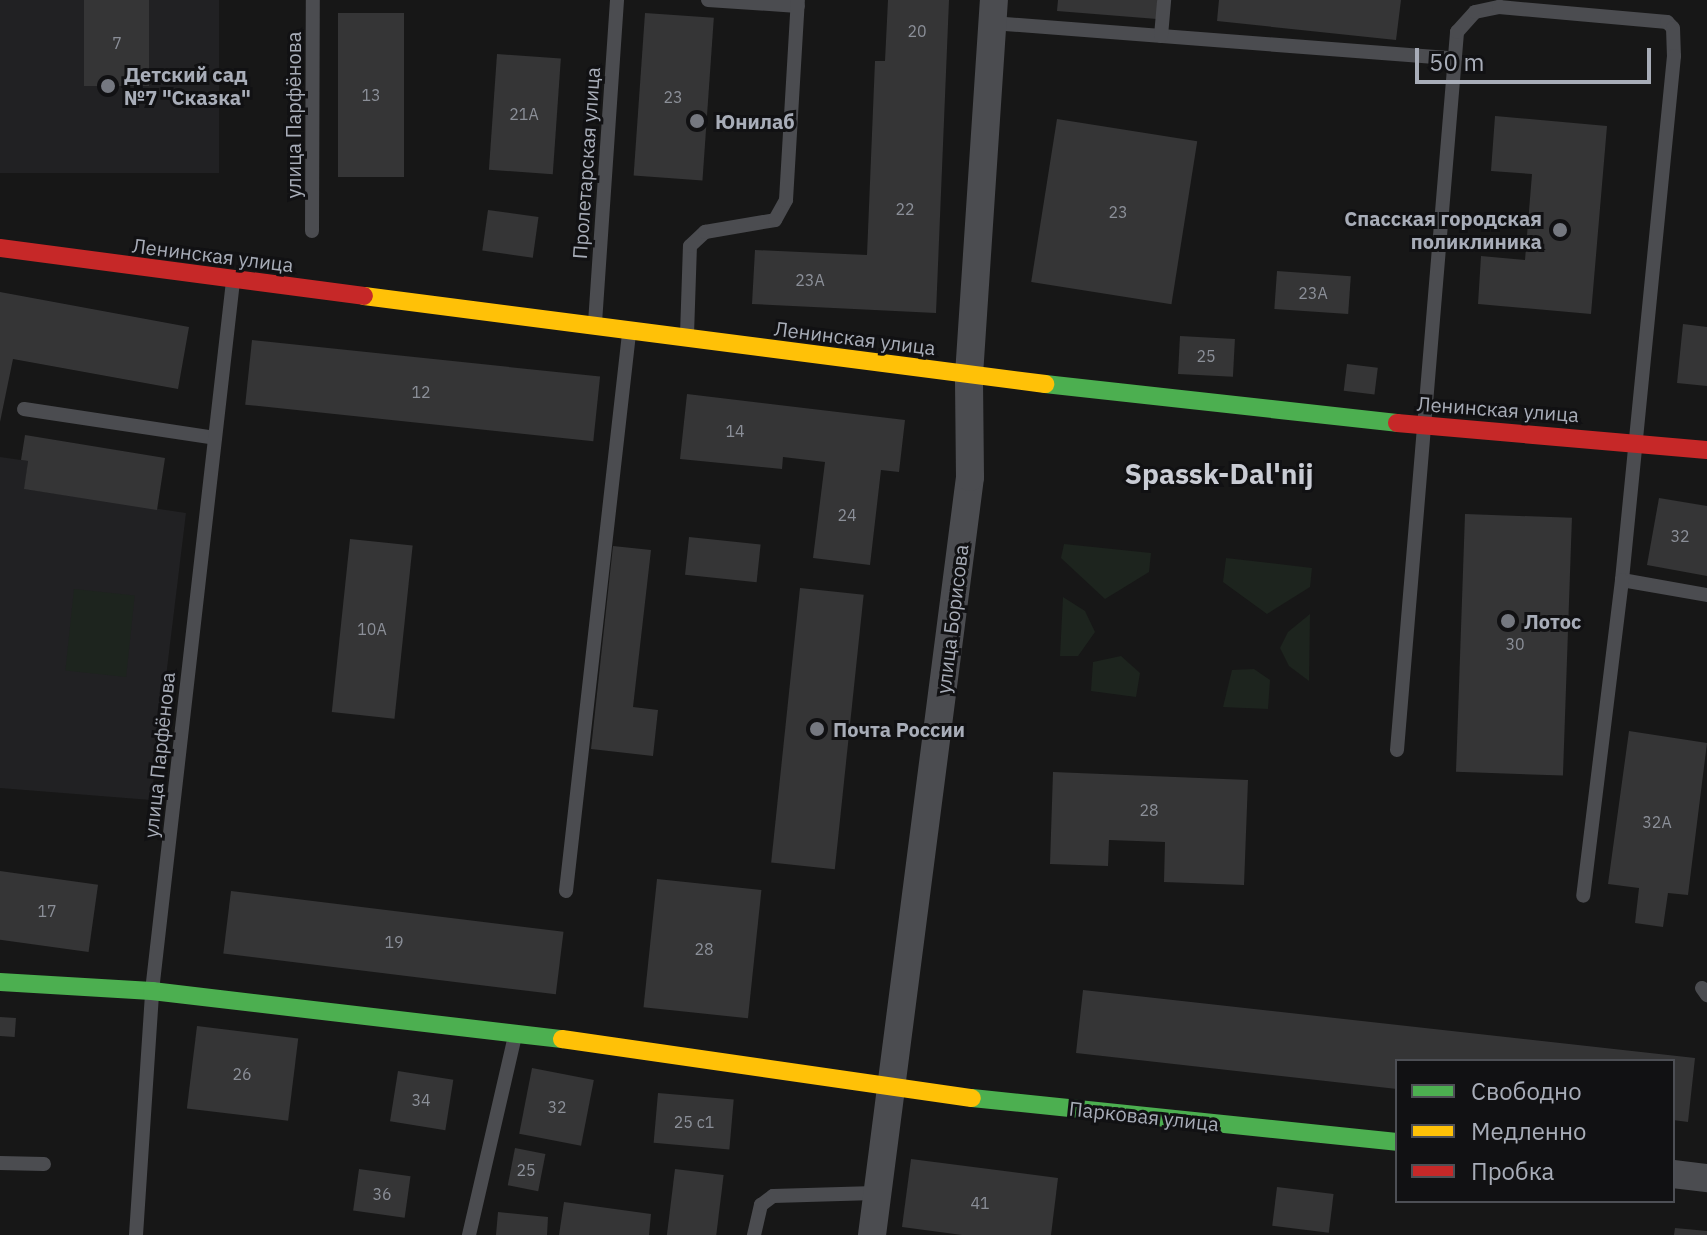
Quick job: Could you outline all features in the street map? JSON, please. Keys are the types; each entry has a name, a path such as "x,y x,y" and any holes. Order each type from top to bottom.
{"street":[{"name":"улица Борисова","path":"872,1235 875,1193 970,477 969,375 993,12"},
{"name":"Ленинская улица","path":"0,248 595,329 969,375 1421,426 1634,440 1707,450"},
{"name":"Парковая улица","path":"0,982 152,991 516,1032 891,1090 1395,1142"},
{"path":"1675,1174 1707,1178"}],"lane":[{"name":"улица Парфёнова","path":"312,231 313,0"},
{"name":"Пролетарская улица","path":"595,329 617,0"},
{"path":"687,339 690,246 705,232 775,220 786,200 798,3 708,0"},
{"path":"1161,36 1164,0"},
{"path":"1397,750 1421,426 1455,59 1463,21 1499,7 1667,22 1673,28 1622,580 1583,896"},
{"path":"993,12 1161,36 1455,59"},
{"name":"улица Парфёнова","path":"136,1235 152,991 233,281"},
{"path":"566,891 629,333"},
{"path":"24,409 215,438"},
{"path":"1622,580 1707,595"},
{"path":"469,1235 516,1032"},
{"path":"0,1163 44,1164"},
{"path":"754,1235 761,1205 773,1196 875,1193"}],"shaded area":[{"name":"Детский сад №7 \"Сказка\"","path":"0,0 219,0 219,173 0,173"},
{"path":"0,457 28,461 25,489 186,513 151,800 0,788"},
{"path":"1064,544 1151,553 1149,572 1105,599 1061,558"},
{"path":"1226,558 1312,568 1310,587 1267,614 1223,582"},
{"path":"74,589 135,595 126,677 65,671"},
{"path":"1063,597 1085,611 1095,632 1078,656 1060,656"},
{"path":"1310,614 1309,681 1289,666 1280,648 1288,632"},
{"path":"1121,656 1140,673 1136,697 1091,691 1093,662"},
{"path":"1254,669 1270,680 1268,709 1223,707 1232,670"}],"building":[{"path":"84,0 149,0 149,86 84,86"},
{"path":"888,0 949,0 936,313 752,304 755,250 867,255 875,61 885,61"},
{"path":"1058,0 1157,0 1157,19 1057,11"},
{"path":"1219,0 1401,0 1396,40 1217,21"},
{"path":"338,13 404,13 404,177 338,177"},
{"path":"645,13 714,18 702,180 634,176"},
{"path":"497,54 561,58 553,174 489,170"},
{"path":"1495,116 1607,126 1591,314 1478,304 1481,256 1525,260 1532,174 1491,171"},
{"path":"1057,119 1197,141 1171,304 1031,282"},
{"path":"488,210 539,217 533,258 482,251"},
{"path":"1277,271 1351,276 1348,314 1274,309"},
{"path":"0,292 189,327 178,389 13,359 0,422"},
{"path":"1683,324 1707,327 1707,386 1677,383"},
{"path":"1180,336 1235,339 1233,377 1178,374"},
{"path":"252,340 600,377 593,441 245,405"},
{"path":"1347,364 1378,368 1374,395 1344,391"},
{"path":"687,394 905,420 899,472 881,470 870,565 813,558 825,462 783,457 782,469 680,459"},
{"path":"25,435 165,458 157,510 24,489 28,461 21,460"},
{"path":"1659,498 1707,506 1707,576 1647,565"},
{"path":"1465,514 1572,518 1563,776 1456,772"},
{"path":"689,537 761,545 757,582 685,575"},
{"path":"350,539 413,546 394,719 332,712"},
{"path":"613,546 651,550 633,707 658,710 653,756 591,749"},
{"name":"Почта России","path":"800,588 864,595 835,869 771,862"},
{"path":"1629,731 1707,743 1688,895 1668,893 1663,927 1635,923 1639,888 1608,884"},
{"path":"1053,772 1248,780 1244,885 1164,882 1165,842 1109,840 1108,866 1050,864"},
{"path":"0,871 98,885 89,952 0,940"},
{"path":"657,879 761,890 748,1018 644,1007"},
{"path":"231,891 564,932 556,994 223,954"},
{"path":"1083,990 1695,1058 1688,1122 1675,1120 1675,1059 1395,1059 1395,1089 1076,1053"},
{"path":"0,1017 16,1018 15,1037 0,1036"},
{"path":"197,1026 298,1038 288,1121 187,1108"},
{"path":"532,1068 594,1080 581,1146 519,1134"},
{"path":"398,1071 453,1080 445,1130 390,1121"},
{"path":"658,1093 734,1100 729,1149 654,1143"},
{"path":"515,1148 545,1154 538,1191 508,1185"},
{"path":"911,1159 1058,1178 1051,1235 962,1235 902,1227"},
{"path":"359,1169 410,1176 405,1218 353,1211"},
{"path":"675,1169 724,1175 716,1235 667,1235"},
{"path":"1277,1187 1334,1194 1329,1233 1272,1226"},
{"path":"564,1202 651,1214 649,1235 559,1235"},
{"path":"498,1212 548,1217 547,1235 496,1235"},
{"path":"1675,1228 1707,1231 1707,1235 1674,1235"}],"traffic: fast":[{"path":"1045,384 1397,423"},
{"path":"0,982 152,991 562,1039"},
{"path":"972,1098 1395,1142"}],"traffic: slow":[{"path":"364,296 1045,384"},
{"path":"562,1039 972,1098"}],"traffic: jam":[{"path":"0,248 364,296"},
{"path":"1397,423 1707,450"}],"place":[{"name":"Детский сад №7 \"Сказка\"","path":"108,86"},
{"name":"Юнилаб","path":"697,121"},
{"name":"Спасская городская поликлиника","path":"1560,230"},
{"name":"Лотос","path":"1508,621"},
{"name":"Почта России","path":"817,729"}],"district":[{"name":"Spassk-Dal'nij","path":"1219,474"}]}
